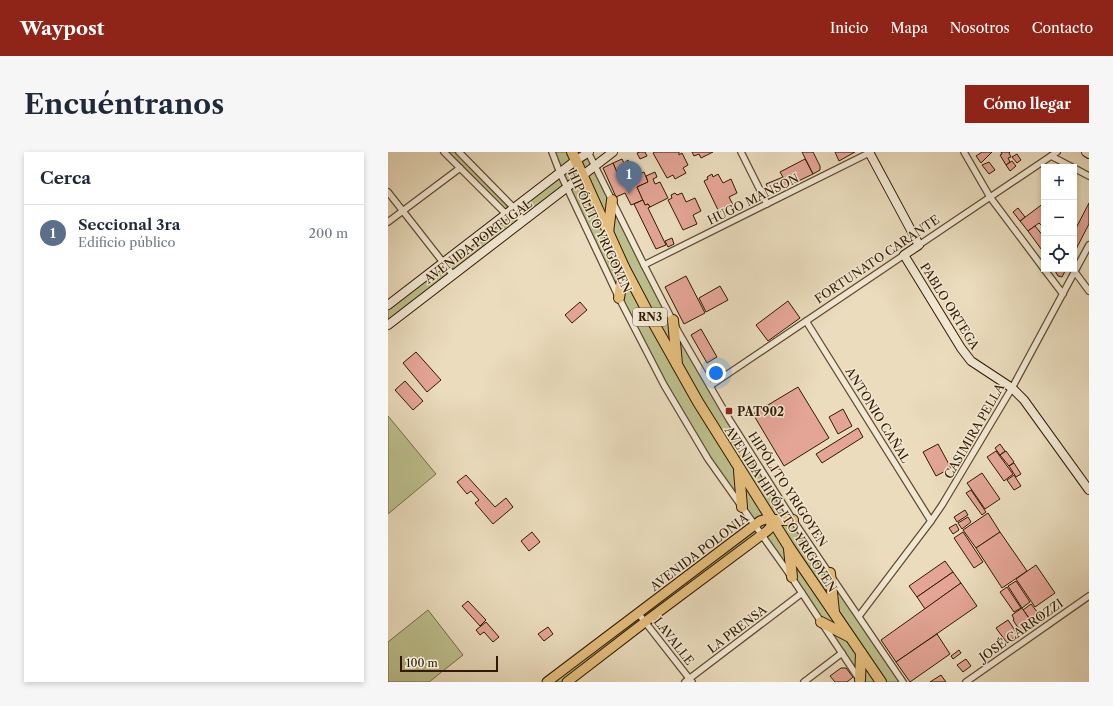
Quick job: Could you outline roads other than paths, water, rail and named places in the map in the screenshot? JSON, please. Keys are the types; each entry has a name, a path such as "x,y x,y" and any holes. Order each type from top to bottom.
{"highway":[{"name":"AVENIDA HIPÓLITO YRIGOYEN","path":"574,156 624,267 678,368 738,469 881,682"},
{"path":"608,233 612,200"},
{"path":"619,298 624,267"},
{"path":"673,320 678,368"},
{"path":"738,469 742,507"},
{"path":"772,520 793,520"},
{"path":"789,547 792,577"},
{"path":"830,573 834,614"},
{"path":"821,622 850,637"},
{"path":"860,681 861,653"}],"main road":[{"name":"AVENIDA PORTUGAL","path":"388,305 560,173 574,156 589,152"},
{"name":"AVENIDA PORTUGAL","path":"388,325 613,152"},
{"path":"870,152 919,245"},
{"name":"FORTUNATO CARANTE","path":"904,255 919,245"},
{"name":"PABLO ORTEGA","path":"904,255 967,357 1012,388 1024,400 1089,490"},
{"name":"AVENIDA POLONIA","path":"547,682 755,525 762,520 772,520 770,530 645,622 567,682"}],"street":[{"path":"444,152 506,214 527,219"},
{"path":"459,152 514,208"},
{"name":"HIPÓLITO YRIGOYEN","path":"552,152 560,173 619,298 664,385 704,452 792,577 860,681"},
{"name":"HIPÓLITO YRIGOYEN","path":"589,152 679,333 729,419 793,520 903,682"},
{"path":"741,152 767,204"},
{"name":"HUGO MANSON","path":"644,265 870,152"},
{"path":"964,152 990,197 1041,265"},
{"name":"FORTUNATO CARANTE","path":"919,245 1057,152"},
{"path":"1051,156 1066,164"},
{"path":"388,222 460,168"},
{"path":"1077,170 1089,176"},
{"path":"388,192 453,275"},
{"name":"CASIMIRA PELLA","path":"1077,268 1089,245"},
{"name":"FORTUNATO CARANTE","path":"710,386 904,255"},
{"path":"1046,272 1063,294"},
{"path":"1075,272 1089,291"},
{"name":"CASIMIRA PELLA","path":"859,616 932,521 1012,388 1075,272"},
{"name":"ANTONIO CAÑAL","path":"806,321 932,521"},
{"name":"LA PRENSA","path":"688,681 802,593"},
{"name":"JOSÉ CARROZZI","path":"966,682 1089,596"},
{"name":"LAVALLE","path":"638,613 688,681"},
{"path":"804,682 842,653"}],"place":[{"name":"Seccional 3ra","path":"629,194"},
{"name":"PAT902","path":"729,411"}]}
